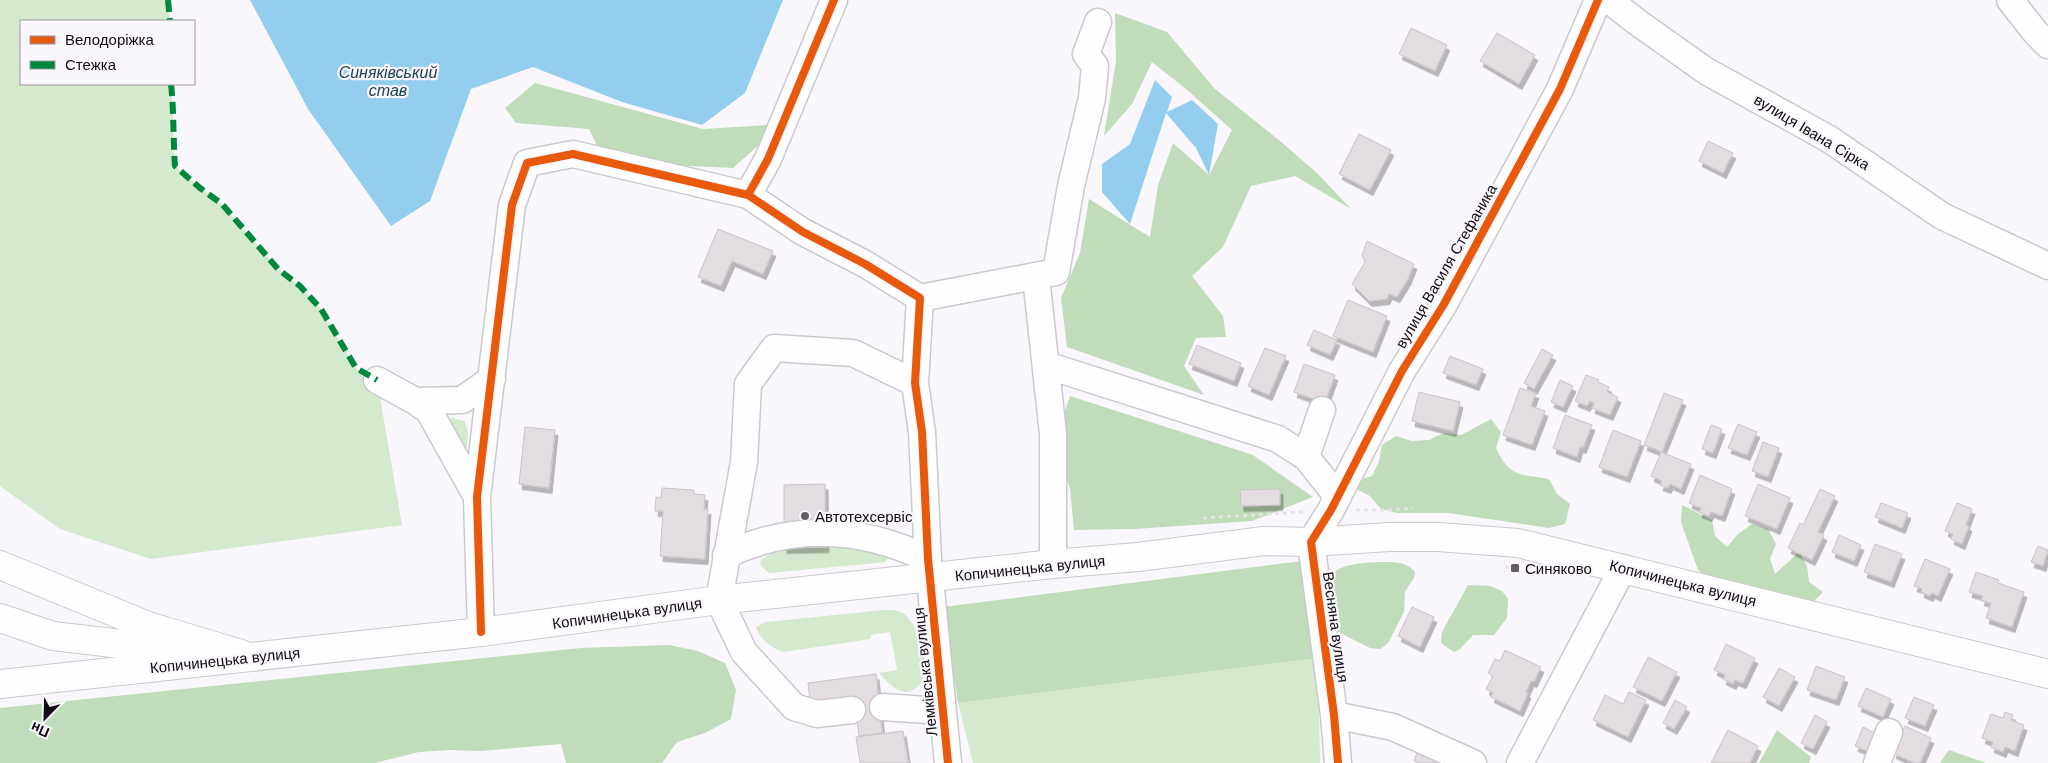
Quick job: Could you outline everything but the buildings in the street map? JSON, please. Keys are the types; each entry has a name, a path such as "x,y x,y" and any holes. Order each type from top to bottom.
{"main road":[{"name":"Копичинецька вулиця","path":"0,684 481,632 929,569 1053,564 1138,557 1264,541 1310,542 1438,536 1518,543 2048,674"},
{"path":"0,565 148,626 252,658"},
{"path":"0,618 53,636 252,658"}],"street":[{"path":"748,195 768,159 834,0"},
{"name":"вулиця Василя Стефаника","path":"1310,542 1338,497 1402,371 1444,304 1560,89 1598,0"},
{"name":"вулиця Івана Сірка","path":"1609,0 1706,71 1829,139 1942,216 2048,266"},
{"path":"2010,0 2036,34 2048,45"},
{"path":"481,632 477,497 512,205 527,163 573,154 748,195 803,232 865,264 920,298 1036,277 1056,272 1071,186 1092,98 1095,66 1086,54 1098,22"},
{"path":"1036,277 1054,434 1053,564"},
{"name":"Лемківська вулиця","path":"920,298 915,383 922,432 929,569 948,763"},
{"path":"852,710 817,714 794,707 744,652 719,600 744,462 748,384 774,348 853,353 915,383"},
{"path":"1046,365 1278,439 1306,457 1338,497"},
{"path":"415,401 462,400 492,379"},
{"path":"377,380 429,411 477,497"},
{"path":"1306,457 1322,410"},
{"path":"726,555 751,544 778,536 835,532 862,535 908,549 929,569"},
{"name":"Весняна вулиця","path":"1310,542 1334,715 1338,763"},
{"path":"1520,763 1622,568"},
{"path":"883,706 942,711"},
{"path":"1334,715 1393,727 1473,763"},
{"path":"1877,763 1889,732"}],"green space":[{"path":"0,0 168,0 170,20 20,20 20,85 171,85 175,166 222,204 278,269 300,286 321,309 356,368 377,380 402,525 151,559 60,529 0,486"},
{"path":"1115,13 1167,32 1215,89 1317,173 1351,209 1295,176 1251,186 1223,247 1192,276 1223,316 1226,337 1196,338 1184,366 1204,395 1067,347 1061,298 1080,253 1089,199 1150,237 1158,185 1173,143 1209,175 1232,130 1152,62 1132,104 1104,136 1116,61"},
{"path":"535,83 703,129 782,124 733,168 605,162 589,129 516,123 505,108"},
{"path":"1070,396 1253,455 1313,497 1252,521 1135,529 1074,530 1070,488 1053,445"},
{"path":"452,418 465,421 468,433 466,456 447,424"},
{"path":"1491,419 1501,432 1496,448 1506,465 1511,470 1523,475 1549,479 1557,494 1570,504 1565,524 1549,528 1448,513 1397,513 1381,509 1370,496 1346,484 1372,476 1379,461 1382,445 1396,436 1412,441 1429,440 1444,433 1461,435"},
{"path":"1682,505 1712,520 1715,536 1727,547 1738,534 1752,524 1768,529 1776,544 1770,559 1775,574 1799,552 1807,566 1809,582 1823,592 1809,606 1711,580 1698,570 1681,522"},
{"path":"826,547 882,550 887,553 888,558 885,562 769,573 761,566 760,562 767,556 782,549"},
{"path":"1310,560 1318,658 958,703 943,607"},
{"path":"1379,562 1404,564 1415,572 1414,578 1405,591 1404,612 1388,643 1380,649 1370,648 1338,632 1330,582 1333,574 1344,567"},
{"path":"1468,585 1490,586 1502,591 1508,599 1507,618 1494,635 1473,635 1459,650 1454,652 1441,643 1442,632"},
{"path":"884,610 903,613 913,625 921,643 925,662 924,677 920,684 912,691 906,692 896,689 879,673 897,670 890,632 871,635 871,639 784,652 775,649 767,643 760,636 756,627 766,622"},
{"path":"669,645 698,651 725,663 736,690 731,719 705,733 677,742 662,763 566,763 561,744 480,751 449,750 419,752 375,763 0,763 0,708 581,648"},
{"path":"1318,658 1320,763 973,763 958,703"},
{"path":"1777,730 1811,757 1809,763 1759,763"},
{"path":"1949,750 1986,763 1940,763"}],"water":[{"name":"Синяківський став","path":"250,0 783,0 745,93 702,125 622,102 533,67 471,89 430,201 391,226 308,109"},
{"path":"1155,80 1172,97 1167,112 1192,100 1218,124 1209,175 1196,148 1166,113 1130,224 1102,192 1102,164 1130,144"}],"marked path":[{"path":"168,0 170,20"},
{"path":"171,85 175,166 222,204 278,269 300,286 321,309 356,368 377,380"}],"cycle path":[{"path":"481,632 477,497 512,205 527,163 573,154 748,195 768,159 834,0"},
{"path":"1338,763 1334,715 1311,542 1331,510 1402,371 1444,304 1560,89 1598,0"},
{"path":"748,195 803,232 865,264 920,298 915,383 922,432 928,559 948,763"}],"place":[{"name":"Автотехсервіс","path":"805,516"},
{"name":"Синяково","path":"1515,568"}]}
